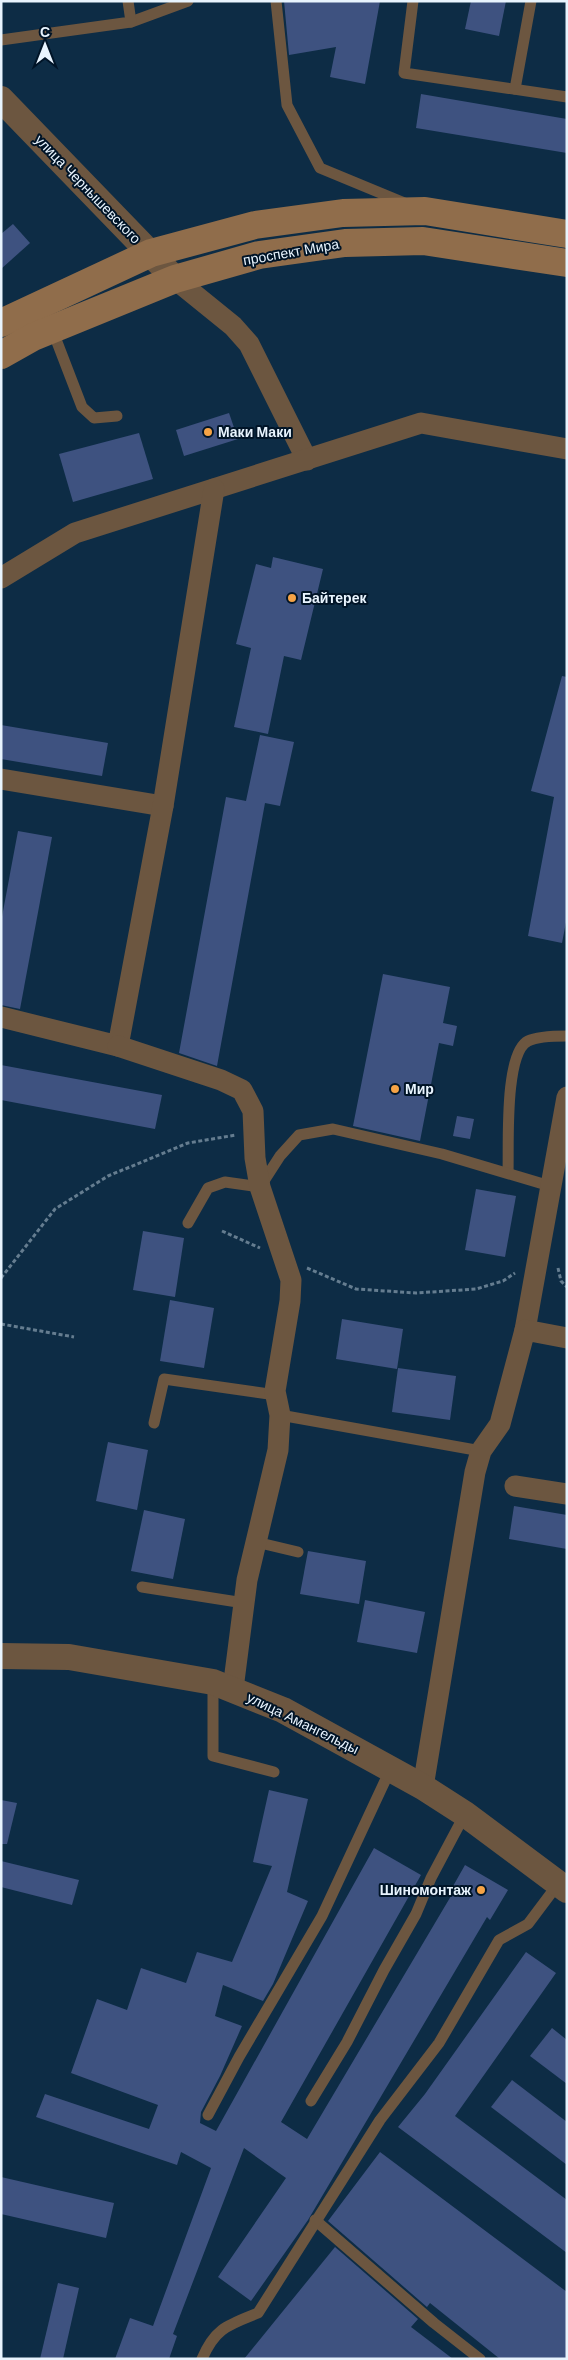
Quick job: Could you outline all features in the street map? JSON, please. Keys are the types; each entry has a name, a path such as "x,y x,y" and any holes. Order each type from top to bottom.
{"main road":[{"path":"1,323 151,253 255,225 343,213 425,211 567,234"},
{"name":"проспект Мира","path":"1,355 33,337 175,279 259,255 345,243 423,241 567,263"}],"street":[{"name":"улица Чернышевского","path":"1,99 175,279"},
{"path":"175,279 232,326 249,344 307,460"},
{"path":"1,578 75,534 421,423 567,449"},
{"path":"118,1046 163,806 214,489"},
{"path":"1,779 163,806"},
{"path":"1,1017 118,1046 221,1080 242,1090 253,1111 260,1187 286,1259 291,1280 290,1301 278,1405 278,1450 256,1542 244,1603 223,1686"},
{"path":"423,1787 475,1472 481,1451 500,1424 525,1330 567,1097"},
{"path":"525,1330 567,1338"},
{"path":"514,1486 567,1494"},
{"name":"улица Амангельды","path":"1,1656 69,1657 223,1686 283,1710 423,1787 465,1814 563,1887"}],"lane":[{"path":"128,1 131,22"},
{"path":"1,40 131,22 188,1"},
{"path":"276,1 287,105 320,168 425,211"},
{"path":"413,1 404,74 567,97"},
{"path":"515,89 531,1"},
{"path":"52,329 82,407 94,418 117,416"},
{"path":"508,1172 513,1067 520,1049 528,1041 567,1036"},
{"path":"188,1223 208,1188 225,1182 260,1187 280,1156 299,1135 333,1129 442,1154 550,1186"},
{"path":"154,1423 164,1379 481,1451"},
{"path":"256,1542 298,1552"},
{"path":"142,1587 244,1603"},
{"path":"223,1686 213,1756 274,1772"},
{"path":"208,2115 244,2049 322,1916 391,1768"},
{"path":"311,2101 347,2042 384,1970 416,1914 431,1878 465,1814"},
{"path":"202,2359 210,2341 227,2325 258,2313 315,2220 380,2120 439,2044 499,1940 528,1924 563,1887"},
{"path":"315,2220 434,2323 480,2359"}],"path":[{"path":"1,1278 55,1208 108,1176 188,1143 238,1134 254,1136"},
{"path":"222,1231 356,1289 416,1293 476,1289 503,1281 538,1257"},
{"path":"1,1324 74,1337"}],"building":[{"path":"284,1 380,1 365,84 330,77 336,47 289,55"},
{"path":"471,1 506,1 499,36 465,29"},
{"path":"421,94 567,119 567,153 416,128"},
{"path":"13,224 30,243 1,269 1,234"},
{"path":"229,413 238,439 184,456 176,430"},
{"path":"139,433 153,479 73,502 59,454"},
{"path":"273,557 323,569 301,660 284,656 268,734 234,727 251,648 236,644 256,564 271,568"},
{"path":"562,676 567,677 567,917 562,943 528,936 554,797 531,791"},
{"path":"1,725 108,743 102,776 1,759"},
{"path":"260,735 294,742 280,806 265,803 217,1066 179,1053 226,797 246,801"},
{"path":"18,831 52,837 20,1009 1,1005 1,922"},
{"name":"Мир","path":"383,974 450,987 443,1023 457,1026 453,1046 439,1043 420,1141 353,1126"},
{"path":"1,1065 162,1095 155,1129 1,1100"},
{"path":"457,1116 474,1119 470,1139 453,1136"},
{"path":"476,1189 516,1196 505,1257 465,1250"},
{"path":"143,1231 184,1238 175,1297 133,1290"},
{"path":"170,1300 214,1308 204,1368 160,1361"},
{"path":"342,1319 403,1329 397,1369 336,1359"},
{"path":"398,1368 456,1376 450,1420 392,1412"},
{"path":"108,1442 148,1450 137,1510 96,1501"},
{"path":"514,1506 567,1515 567,1549 509,1539"},
{"path":"144,1510 185,1519 173,1579 131,1571"},
{"path":"308,1551 366,1561 359,1604 300,1594"},
{"path":"365,1600 425,1612 417,1653 357,1642"},
{"path":"269,1790 308,1799 287,1892 308,1901 273,1984 263,2001 223,1985 215,2016 242,2026 220,2076 201,2112 200,2123 216,2131 374,1848 421,1875 281,2122 307,2139 451,1896 448,1895 465,1865 508,1890 490,1920 487,1917 308,2220 251,2301 218,2277 286,2178 244,2148 173,2334 177,2336 169,2359 115,2359 130,2318 153,2326 211,2168 181,2152 177,2165 36,2117 45,2094 149,2129 158,2105 71,2073 97,1999 127,2010 141,1968 186,1983 197,1952 232,1962 272,1866 253,1862"},
{"path":"1,1800 17,1803 7,1844 1,1844"},
{"path":"1,1861 79,1880 72,1905 1,1887"},
{"path":"526,1952 556,1973 455,2116 567,2200 567,2253 398,2127 425,2094"},
{"path":"552,2028 567,2040 567,2084 530,2056"},
{"path":"512,2080 567,2122 567,2165 491,2107"},
{"path":"380,2152 567,2292 567,2359 500,2359 430,2303 427,2307 328,2221"},
{"path":"1,2177 114,2203 106,2238 1,2214"},
{"path":"335,2247 418,2319 411,2327 453,2359 244,2359"},
{"path":"58,2283 79,2288 63,2359 40,2359"}],"place":[{"name":"Маки Маки","path":"208,432"},
{"name":"Байтерек","path":"292,598"},
{"name":"Мир","path":"395,1089"},
{"name":"Шиномонтаж","path":"481,1890"}]}
